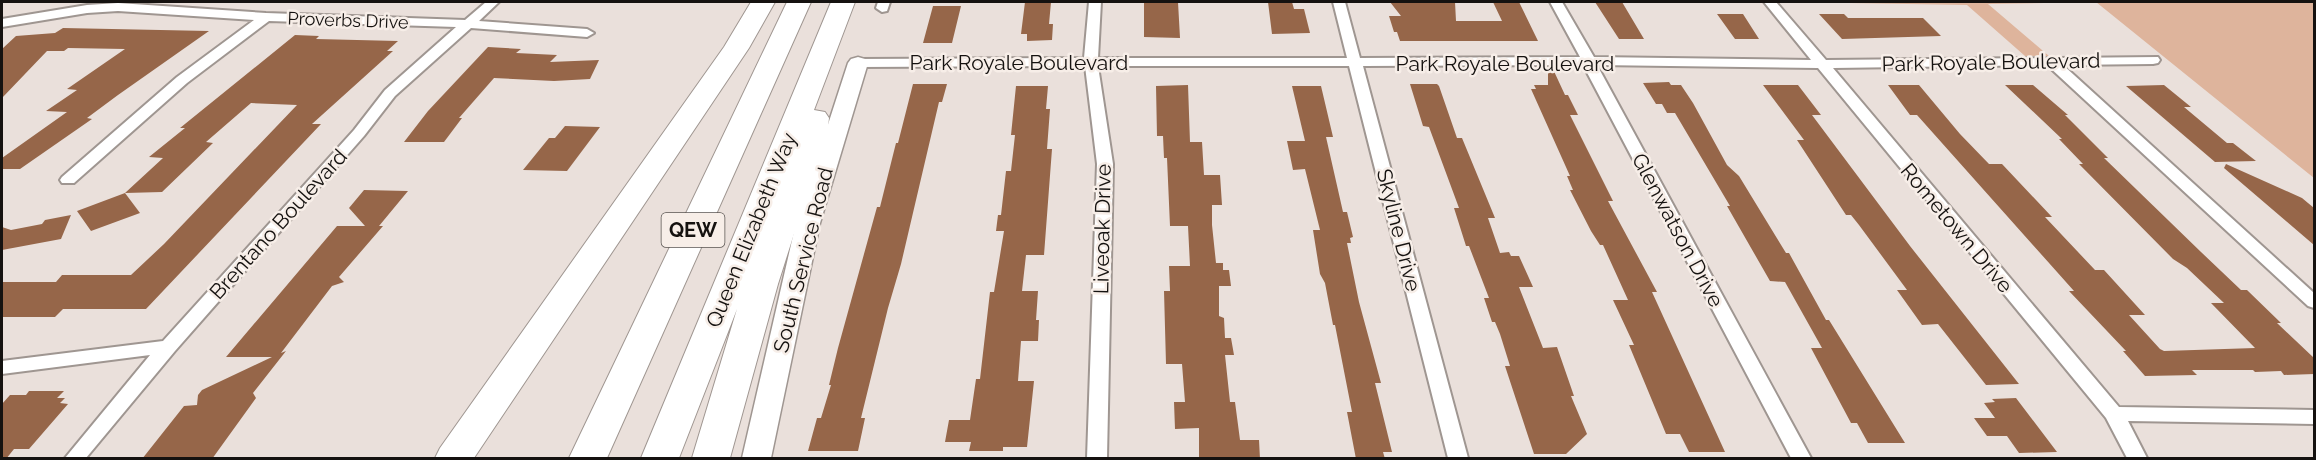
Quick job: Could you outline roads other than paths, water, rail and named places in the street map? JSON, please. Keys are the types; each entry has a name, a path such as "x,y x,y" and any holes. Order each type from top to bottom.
{"highway":[{"path":"454,459 736,48 763,2"},
{"name":"QEW","path":"588,459 799,2"},
{"name":"Queen Elizabeth Way","path":"660,459 819,57 843,2"},
{"path":"711,459 760,284 814,127 819,57"}],"main road":[{"name":"South Service Road","path":"756,459 808,223 858,63"}],"street":[{"name":"Brentano Boulevard","path":"75,459 168,347 359,133 390,93 493,2"},
{"name":"Liveoak Drive","path":"1095,2 1090,62 1105,164 1097,459"},
{"name":"Skyline Drive","path":"1340,2 1458,459"},
{"name":"Glenwatson Drive","path":"1556,2 1585,51 1801,459"},
{"name":"Rometown Drive","path":"1770,2 2114,414 2137,459"},
{"name":"Proverbs Drive","path":"2,23 58,13 118,7 266,17 470,24 587,33"},
{"path":"68,180 182,80 266,17"},
{"name":"Park Royale Boulevard","path":"858,63 1821,64 2153,60"},
{"path":"2050,61 2314,302"},
{"path":"2,367 168,347"},
{"path":"2114,414 2314,417"}]}
